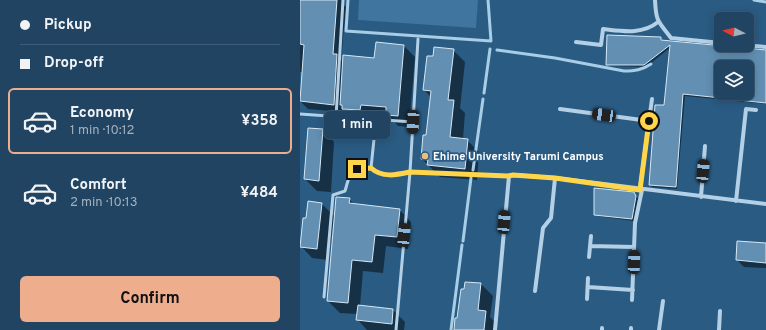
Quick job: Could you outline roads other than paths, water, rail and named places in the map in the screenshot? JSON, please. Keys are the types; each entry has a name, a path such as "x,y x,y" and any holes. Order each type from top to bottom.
{"street":[{"path":"655,0 658,22 672,38 714,42"},
{"path":"576,42 601,44 603,29 636,32 658,22"},
{"path":"754,46 766,47"},
{"path":"632,300 635,223 641,190 652,99"},
{"path":"560,109 649,121"},
{"path":"736,201 746,109 756,110"},
{"path":"701,197 705,146"},
{"path":"495,330 508,176 513,175 555,178 641,190 766,204"},
{"path":"535,291 543,228 551,218 555,178"},
{"path":"589,257 591,236"},
{"path":"590,246 634,247"},
{"path":"587,299 588,278"},
{"path":"588,287 632,290"},
{"path":"659,330 662,301"},
{"path":"719,330 720,311"}],"lane":[{"path":"336,116 343,0"},
{"path":"396,330 410,172 418,39"},
{"path":"300,114 413,122"},
{"path":"371,168 376,120"},
{"path":"324,297 332,197 336,193 341,194 345,191 352,171 371,168 375,172 382,174 396,175 410,172 508,176"}],"waterway":[{"path":"348,0 346,31 491,41 488,0"},
{"path":"754,0 766,2"},
{"path":"484,93 490,49"},
{"path":"497,50 555,58 624,71 638,70 651,64"},
{"path":"473,170 483,99"},
{"path":"463,241 471,178"},
{"path":"451,330 462,245"}],"place":[{"name":"Ehime University Tarumi Campus","path":"425,156"}]}
